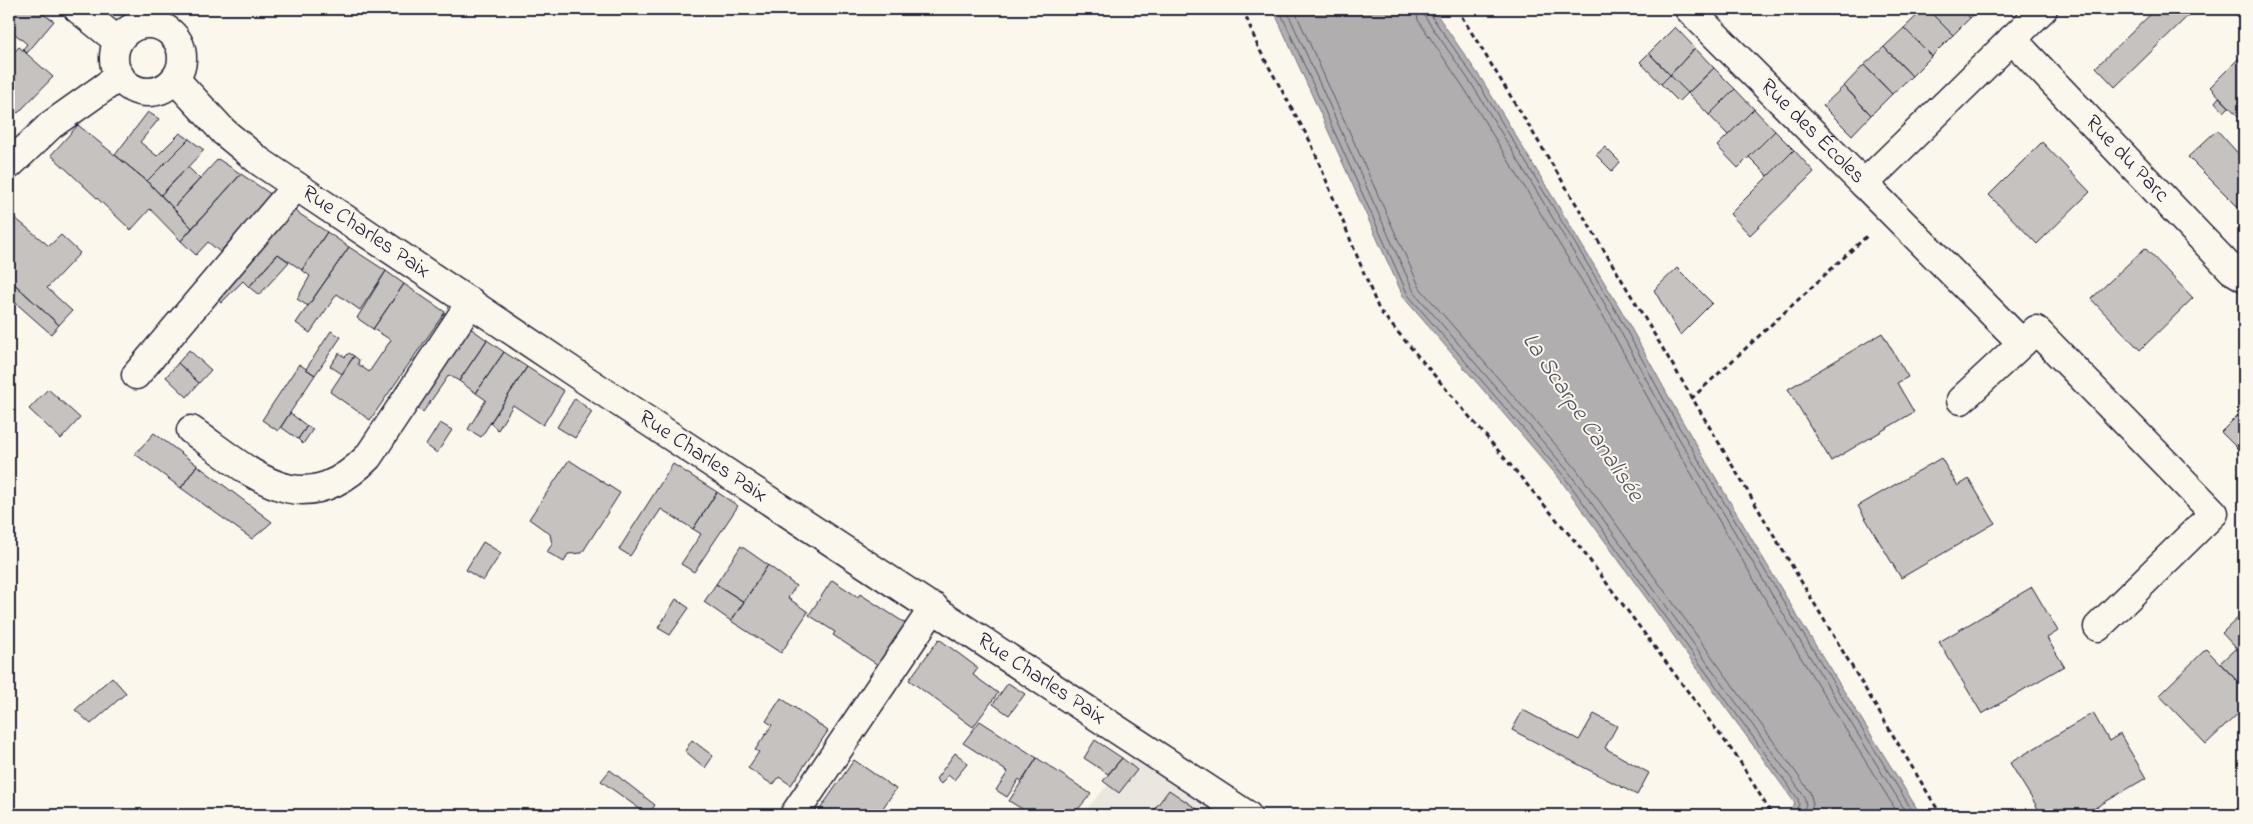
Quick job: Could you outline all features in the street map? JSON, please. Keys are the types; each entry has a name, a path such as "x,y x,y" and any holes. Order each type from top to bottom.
{"street":[{"path":"78,9 118,41"},
{"name":"Rue des Écoles","path":"1689,9 1864,184 2043,9"},
{"path":"162,17 182,52 182,61 176,78 169,85 152,92 134,88 120,76 114,59 118,41 132,28 162,17"},
{"name":"Rue du Parc","path":"2012,39 2225,263 2244,277"},
{"path":"9,166 51,125 120,76"},
{"name":"Rue Charles Paix","path":"176,78 240,147 296,186 1247,815"},
{"path":"1864,184 2022,343"},
{"path":"136,375 296,186"},
{"path":"191,430 264,481 280,488 312,490 329,485 357,468 368,457 471,302"},
{"path":"1961,400 2036,330 2214,513 2098,627"},
{"path":"794,815 934,607"}],"path":[{"path":"1243,9 1258,47 1311,143 1379,310 1579,546 1739,760 1772,815"},
{"path":"1457,9 1564,183 1940,815"},
{"path":"1691,399 1892,212"}],"shaded area":[{"path":"1142,747 1247,815 1081,815"}],"water":[{"name":"La Scarpe Canalisée","path":"1273,9 1433,9 1482,80 1621,310 1681,419 1796,614 1921,815 1790,815 1788,812 1795,803 1559,478 1404,298"}],"building":[{"path":"9,9 35,9 54,21 27,53 23,49 27,44 9,29"},
{"path":"1924,9 1927,9 1953,35 1932,56 1904,28"},
{"path":"1927,9 1961,9 1970,18 1953,35"},
{"path":"1961,9 1980,9 1970,18"},
{"path":"2156,9 2195,9 2115,87 2096,67"},
{"path":"1675,27 1695,48 1670,75 1649,53"},
{"path":"1904,28 1932,56 1912,76 1884,47"},
{"path":"19,47 53,77 18,113 9,106 9,57"},
{"path":"1884,47 1912,76 1892,94 1864,65"},
{"path":"1695,48 1714,68 1688,93 1670,75"},
{"path":"1649,53 1670,75 1661,84 1640,62"},
{"path":"2244,53 2244,116 2241,119 2210,87"},
{"path":"1864,65 1892,94 1871,115 1844,86"},
{"path":"1714,68 1735,89 1709,115 1688,93"},
{"path":"1670,75 1688,93 1679,102 1661,84"},
{"path":"1844,86 1871,115 1852,135 1823,106"},
{"path":"1735,89 1754,109 1728,135 1709,115"},
{"path":"2219,97 2229,107 2224,112 2215,102"},
{"path":"1754,109 1775,131 1738,168 1717,146"},
{"path":"148,112 159,119 140,142 157,156 180,133 189,139 147,181 115,155"},
{"path":"78,125 147,181 192,228 181,241 150,209 131,230 51,155"},
{"path":"2217,130 2244,160 2244,213 2188,157"},
{"path":"1775,131 1794,150 1768,176 1749,157"},
{"path":"189,139 204,150 161,195 147,181"},
{"path":"2042,142 2090,192 2037,244 1989,195"},
{"path":"1605,147 1620,162 1612,171 1596,155"},
{"path":"1794,150 1814,172 1750,235 1730,214"},
{"path":"218,159 241,174 192,228 173,208"},
{"path":"188,167 200,179 173,208 161,195"},
{"path":"241,174 272,195 220,252 208,242 196,255 181,241"},
{"path":"289,207 327,232 302,270 278,254 249,287 243,281 221,303 211,294"},
{"path":"9,213 49,246 61,235 80,253 47,288 72,311 59,325 9,279"},
{"path":"327,232 349,247 308,306 297,299 310,276 302,270"},
{"path":"349,247 386,271 360,310 337,294 310,333 296,323"},
{"path":"2145,248 2193,298 2140,350 2091,299"},
{"path":"278,254 289,262 259,295 249,287"},
{"path":"1677,268 1712,303 1680,335 1654,290"},
{"path":"386,271 404,284 373,329 357,318"},
{"path":"9,279 59,325 51,334 9,297"},
{"path":"404,284 445,312 370,420 330,392 354,356 359,360 358,364 369,372 391,340 373,329"},
{"path":"466,325 487,340 459,381 449,375 423,412 410,404"},
{"path":"331,331 341,337 315,375 306,369"},
{"path":"1882,333 1908,377 1897,383 1914,412 1831,461 1788,389"},
{"path":"487,340 504,352 476,393 459,381"},
{"path":"189,350 211,370 199,383 178,363"},
{"path":"504,352 527,367 481,437 468,429 486,400 476,393"},
{"path":"339,353 345,357 349,353 354,356 342,374 330,366"},
{"path":"178,363 199,383 187,397 166,377"},
{"path":"299,364 315,375 278,431 262,420"},
{"path":"527,367 564,391 543,425 513,405 498,430 490,423"},
{"path":"48,389 80,418 61,439 29,409"},
{"path":"575,398 592,412 575,438 557,427"},
{"path":"2244,409 2244,455 2221,432"},
{"path":"290,413 307,426 298,439 281,427"},
{"path":"440,423 452,430 437,453 426,445"},
{"path":"307,426 313,429 303,444 298,439"},
{"path":"154,433 197,465 181,488 135,454"},
{"path":"1941,458 1958,486 1969,479 1995,523 1901,578 1858,506"},
{"path":"569,460 620,493 582,553 568,554 564,562 547,552 552,544 550,534 529,519"},
{"path":"673,464 717,492 693,529 661,509 630,556 619,549"},
{"path":"197,465 272,522 252,539 181,488"},
{"path":"717,492 738,506 694,572 681,564 701,534 693,529"},
{"path":"483,542 501,553 483,581 466,570"},
{"path":"741,546 768,565 744,602 716,584"},
{"path":"768,565 796,586 788,598 808,612 781,653 731,621"},
{"path":"832,580 858,597 860,594 908,625 881,667 833,635 835,632 809,615"},
{"path":"716,584 744,602 731,621 704,602"},
{"path":"2032,587 2058,631 2047,638 2064,666 1982,714 1939,642"},
{"path":"676,599 689,608 670,635 658,628"},
{"path":"2244,612 2244,657 2222,633"},
{"path":"939,639 978,668 973,675 998,693 973,727 909,680"},
{"path":"2236,648 2244,657 2244,680 2240,684 2220,663"},
{"path":"2206,649 2244,688 2244,708 2206,744 2159,695"},
{"path":"112,677 126,693 91,724 75,710"},
{"path":"1008,683 1025,694 1009,715 993,704"},
{"path":"781,698 828,731 791,785 779,777 773,785 748,768 759,752 755,750 772,725 766,721"},
{"path":"1523,710 1579,740 1594,714 1617,726 1605,748 1649,773 1637,795 1512,730"},
{"path":"2093,713 2109,741 2120,734 2146,778 2083,815 2042,815 2010,763"},
{"path":"980,721 1037,758 1022,782 1019,779 1007,797 996,790 1008,772 963,743"},
{"path":"692,740 713,756 705,768 685,751"},
{"path":"1095,740 1122,758 1108,774 1084,758"},
{"path":"955,753 968,763 954,780 948,775 941,784 936,779"},
{"path":"1037,758 1091,794 1073,815 1032,815 1009,801"},
{"path":"1122,758 1137,770 1119,793 1103,781"},
{"path":"854,760 896,789 878,815 816,815"},
{"path":"610,770 655,805 648,815 601,781"},
{"path":"1169,790 1206,815 1150,815"}]}
